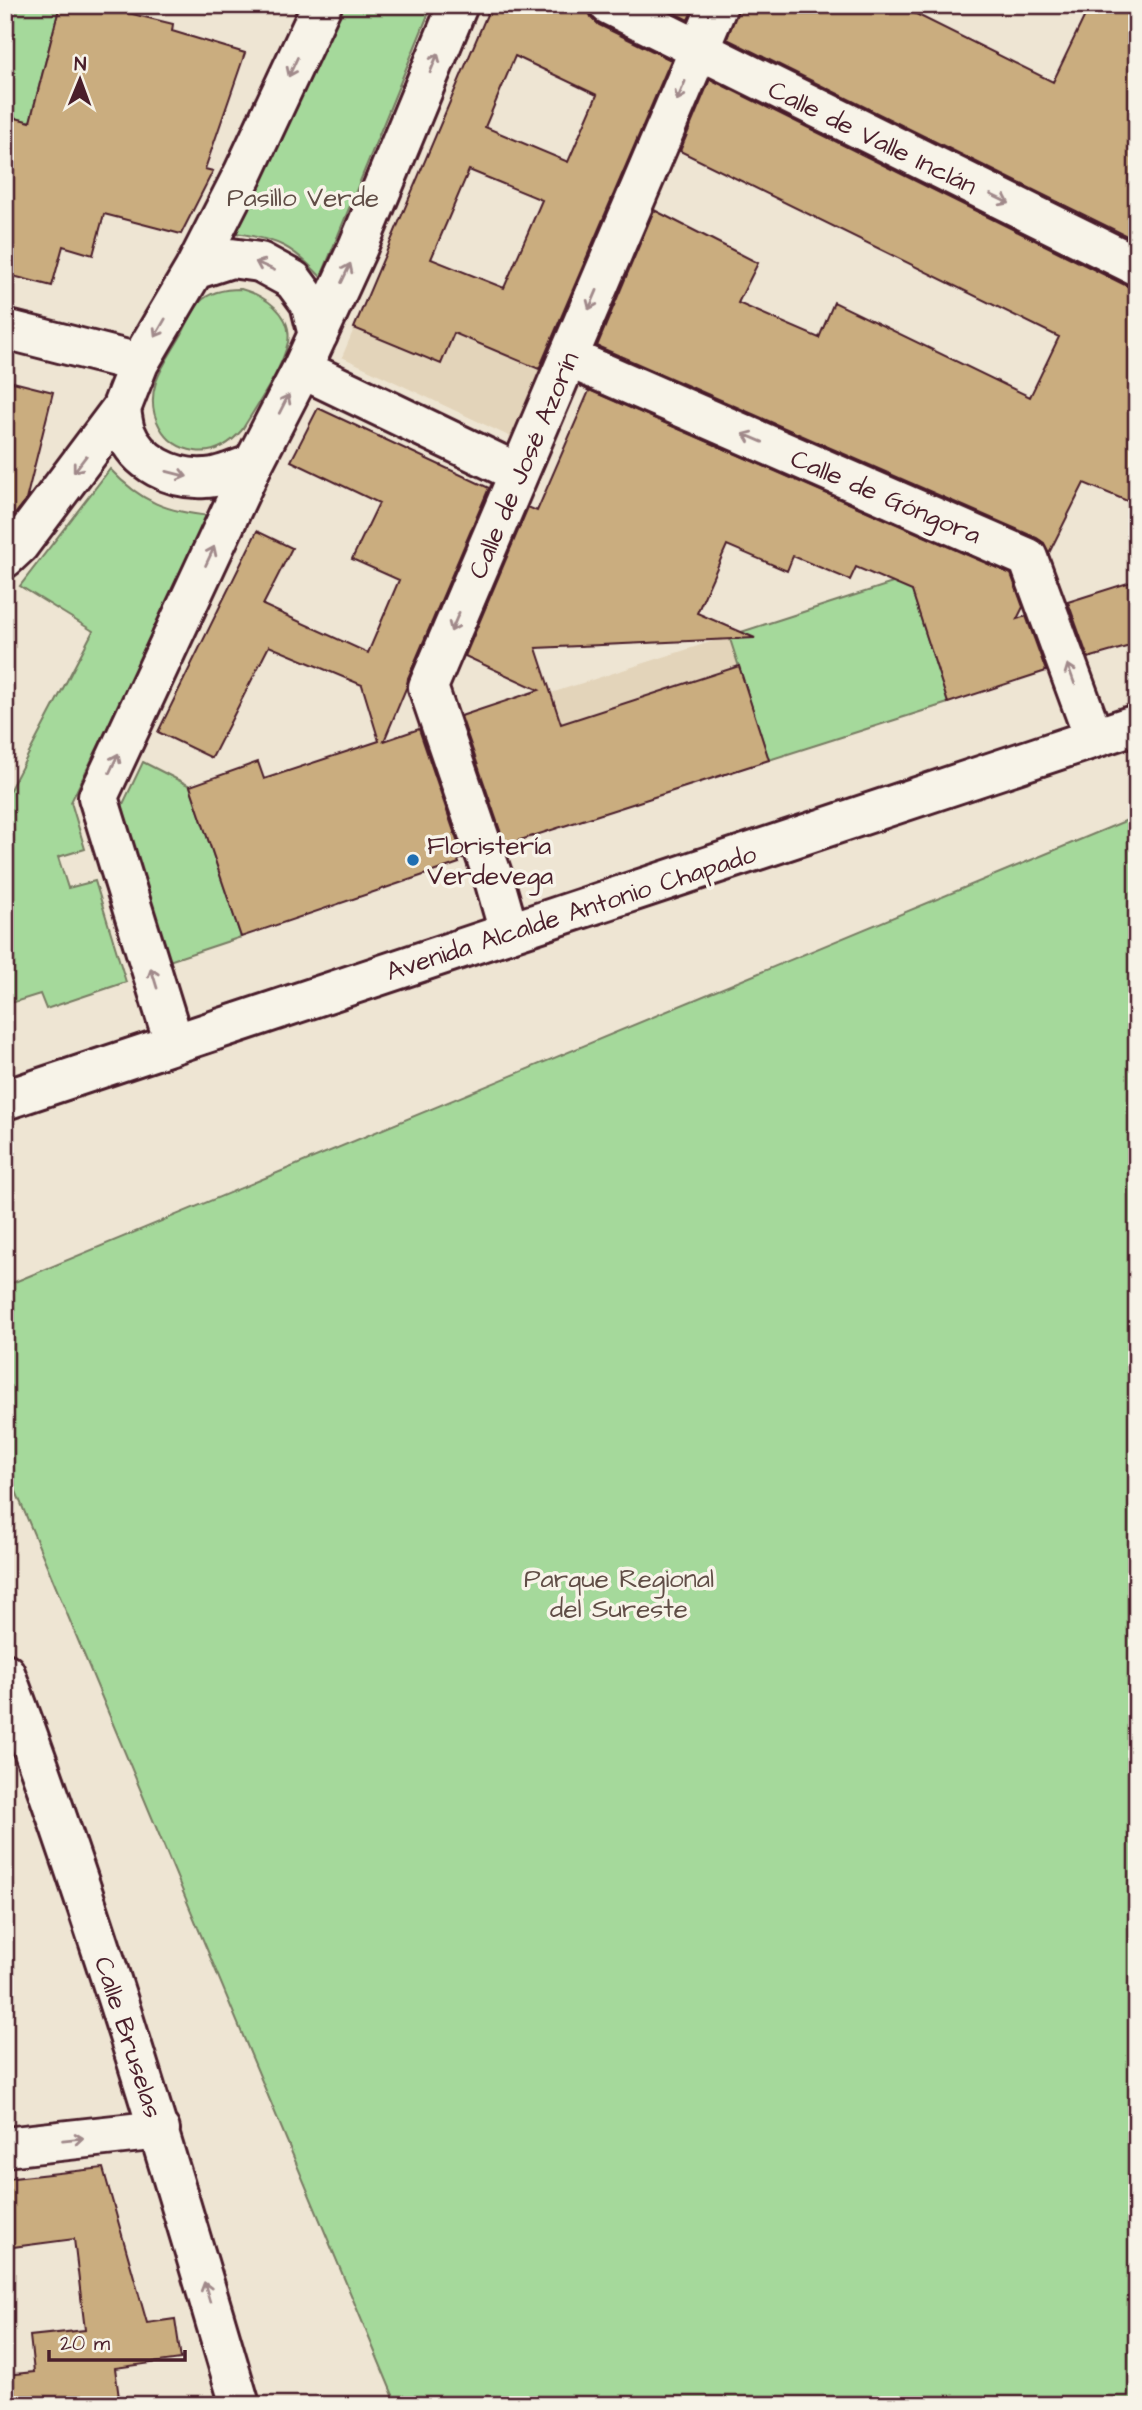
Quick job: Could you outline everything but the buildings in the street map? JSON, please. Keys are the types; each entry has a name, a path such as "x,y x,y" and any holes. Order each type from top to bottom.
{"street":[{"path":"174,1043 98,797 253,464 302,369 358,247 458,5"},
{"name":"Calle de Valle Inclán","path":"609,5 1137,266"},
{"name":"Calle de José Azorín","path":"509,932 428,687 718,5"},
{"path":"5,558 19,545 121,409 139,363 194,270 243,174 316,7"},
{"path":"194,270 231,258 260,262 293,280 310,303 318,335"},
{"path":"5,329 139,363"},
{"name":"Calle de Góngora","path":"569,358 1028,558 1094,738"},
{"path":"302,369 518,473"},
{"path":"121,409 125,432 133,445 153,466 176,477 207,479 253,464"},
{"name":"Avenida Alcalde Antonio Chapado","path":"5,1100 1137,724"},
{"name":"Calle Bruselas","path":"5,1673 20,1754 160,2130 240,2405"},
{"path":"5,2147 160,2130"}],"shaded area":[{"path":"391,241 510,291 487,347 544,371 515,439 342,357"},
{"path":"729,636 769,760 591,818 551,693"}],"green space":[{"path":"5,5 60,5 30,122 5,115"},
{"name":"Pasillo Verde","path":"338,5 432,5 321,277 302,258 284,246 263,238 236,233 309,76"},
{"path":"241,289 267,301 281,314 288,332 285,353 268,387 237,435 227,444 209,451 183,448 159,426 153,405 156,382 200,302 214,293"},
{"path":"110,469 133,490 156,503 181,512 211,516 71,802 85,849 58,857 68,888 95,881 126,982 46,1009 40,994 5,1005 5,799 93,631 20,586"},
{"path":"908,578 948,703 769,760 729,636"},
{"path":"143,762 190,786 241,937 169,961 122,806"},
{"name":"Parque Regional del Sureste","path":"1137,816 1137,2405 397,2405 5,1465 5,1286"}],"place":[{"name":"Floristería Verdevega","path":"413,860"}]}
